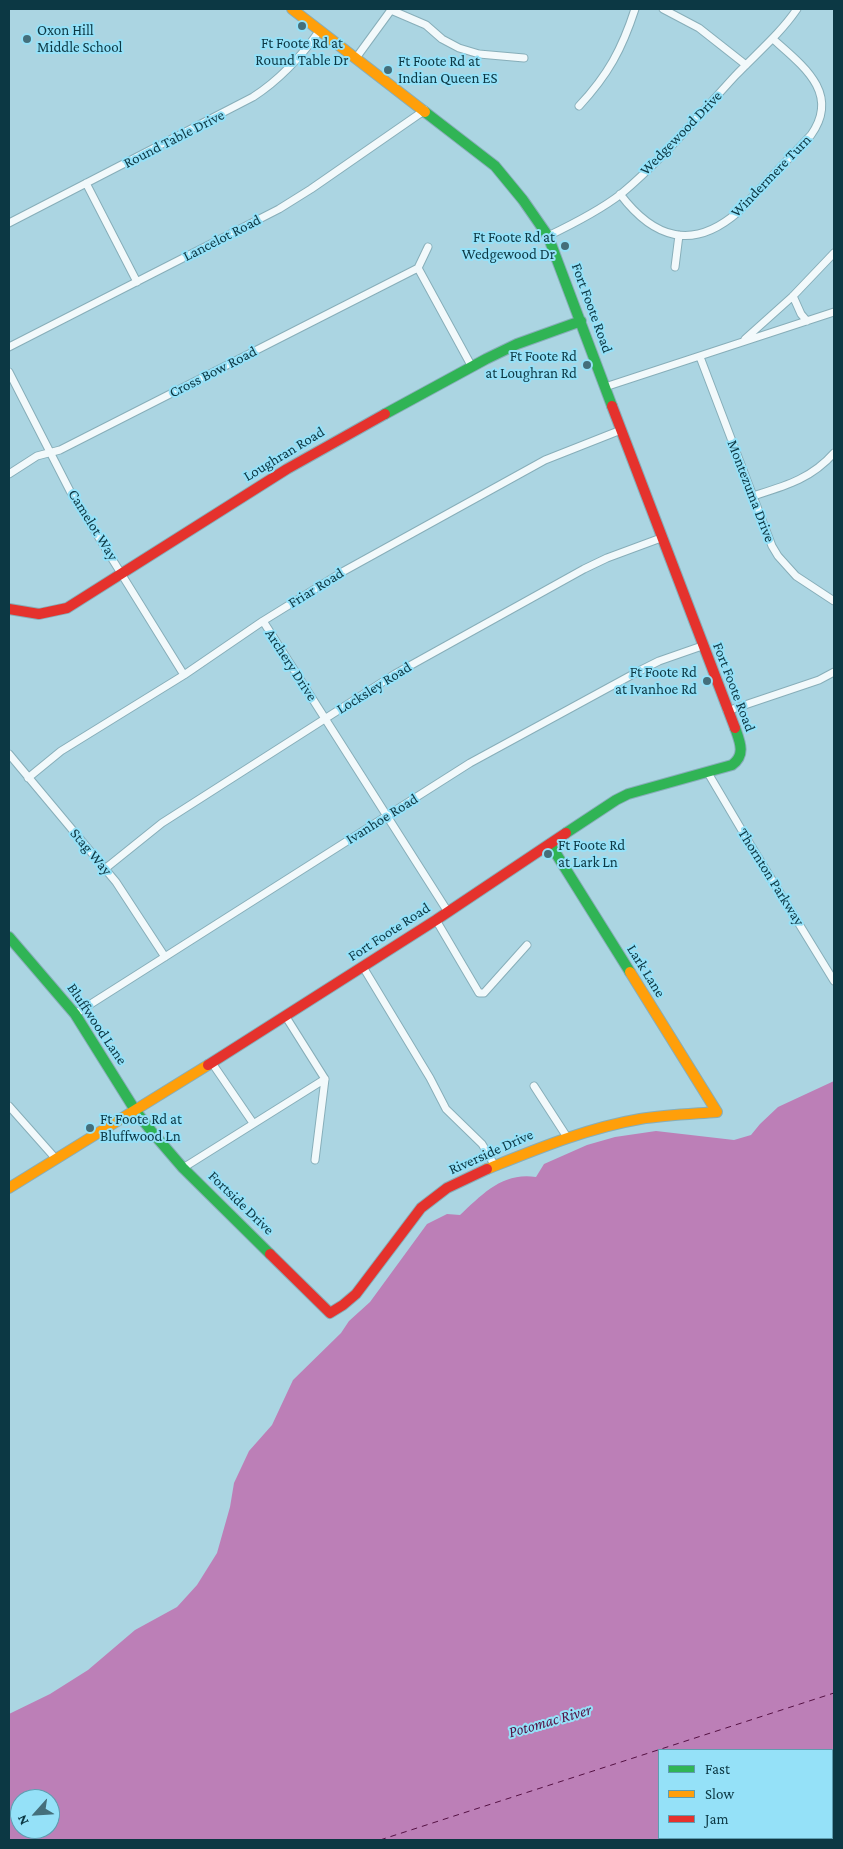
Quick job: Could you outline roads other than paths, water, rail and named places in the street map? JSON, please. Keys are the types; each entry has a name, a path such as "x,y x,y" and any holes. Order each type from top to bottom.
{"street":[{"name":"Fort Foote Road","path":"9,1188 286,1017 436,920 597,812 628,794 735,764 742,756 740,742 548,236 529,205 495,166 426,110 292,9"},
{"path":"579,106 606,74 616,56 635,9"},
{"path":"663,9 699,28 746,65"},
{"name":"Wedgewood Drive","path":"548,236 581,220 620,194 668,148 773,39 797,9"},
{"path":"356,58 391,10 426,25 442,39 459,48 479,54 524,58"},
{"name":"Round Table Drive","path":"9,223 253,98 266,89 299,59 320,30"},
{"name":"Windermere Turn","path":"620,194 645,222 654,228 679,235 699,234 728,221 804,142 819,121 822,106 821,99 812,78 803,66 773,39"},
{"name":"Lancelot Road","path":"9,347 294,200 426,110"},
{"path":"86,183 137,282"},
{"path":"676,267 679,235"},
{"path":"428,247 418,268 472,367"},
{"path":"741,343 793,296 834,252"},
{"name":"Cross Bow Road","path":"9,474 38,456 60,450 418,268"},
{"path":"793,296 806,321"},
{"path":"605,387 834,312"},
{"name":"Loughran Road","path":"9,609 40,614 62,609 77,602 287,469 517,344 581,321"},
{"name":"Montezuma Drive","path":"700,357 772,546 782,561 796,576 834,601"},
{"name":"Camelot Way","path":"9,372 70,491 184,675"},
{"name":"Friar Road","path":"28,778 61,751 184,675 263,621 344,570 520,473 566,450 621,430"},
{"path":"753,496 801,480 820,468 834,453"},
{"name":"Locksley Road","path":"106,868 162,822 414,663 584,569 607,558 661,538"},
{"name":"Archery Drive","path":"263,621 448,912"},
{"name":"Ivanhoe Road","path":"75,1014 470,763 640,670 659,661 702,646"},
{"path":"727,711 819,680 834,672"},
{"name":"Stag Way","path":"9,754 106,868 165,957"},
{"name":"Thornton Parkway","path":"708,773 834,981"},
{"name":"Lark Lane","path":"550,844 718,1112"},
{"path":"436,920 479,993 484,993 527,945"},
{"name":"Bluffwood Lane","path":"9,937 75,1014 135,1110"},
{"path":"363,967 430,1078 446,1109 482,1144 495,1166"},
{"path":"286,1017 324,1079 315,1160"},
{"path":"212,1063 253,1123"},
{"path":"183,1168 324,1079"},
{"path":"534,1086 567,1137"},
{"path":"9,1106 56,1160"},
{"name":"Fortside Drive","path":"135,1110 183,1168 330,1313"},
{"name":"Riverside Drive","path":"330,1313 342,1307 360,1290 404,1227 422,1206 448,1188 488,1168 567,1137 632,1120 718,1112"}],"water":[{"name":"Potomac River","path":"834,1081 834,1840 9,1840 9,1714 50,1694 88,1670 135,1630 177,1607 197,1585 217,1553 230,1507 234,1483 249,1451 272,1425 293,1380 341,1333 349,1321 370,1302 427,1224 447,1214 460,1215 485,1192 503,1181 524,1176 536,1177 544,1164 587,1145 615,1137 656,1131 734,1140 751,1135 778,1107"}],"place":[{"name":"Ft Foote Rd at Round Table Dr","path":"302,26"},
{"name":"Oxon Hill Middle School","path":"27,39"},
{"name":"Ft Foote Rd at Indian Queen ES","path":"388,70"},
{"name":"Ft Foote Rd at Wedgewood Dr","path":"565,246"},
{"name":"Ft Foote Rd at Loughran Rd","path":"587,365"},
{"name":"Ft Foote Rd at Ivanhoe Rd","path":"707,681"},
{"name":"Ft Foote Rd at Lark Ln","path":"548,854"},
{"name":"Ft Foote Rd at Bluffwood Ln","path":"90,1128"}]}
